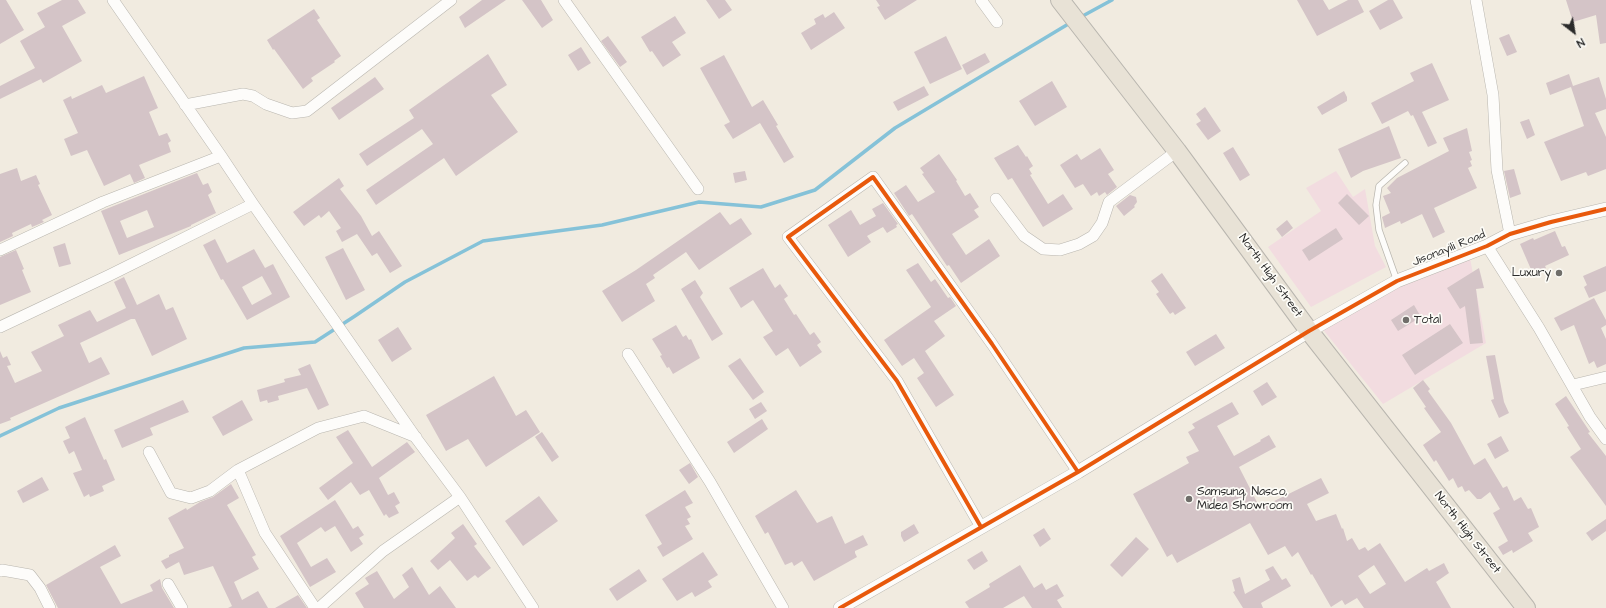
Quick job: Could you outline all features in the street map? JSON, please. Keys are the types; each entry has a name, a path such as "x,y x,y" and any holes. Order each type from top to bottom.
{"highway":[{"name":"North High Street","path":"1061,2 1177,151 1309,331 1526,608"}],"street":[{"path":"113,0 416,438 460,497 533,608"},
{"path":"185,105 243,94 253,96 266,104 292,113 307,111 451,0"},
{"path":"564,0 698,189"},
{"path":"981,0 997,22"},
{"path":"1476,0 1493,95 1497,170 1510,234"},
{"path":"996,199 1024,236 1043,250 1060,250 1079,244 1093,236 1102,223 1109,202 1177,151"},
{"path":"0,250 103,202 222,156"},
{"path":"981,527 897,381 788,237 873,177 988,337 1078,472"},
{"path":"0,326 110,275 253,204"},
{"name":"Jisonayili Road","path":"840,608 1078,472 1309,331 1397,281 1487,246 1510,234 1551,222 1606,209"},
{"path":"1487,246 1539,328 1590,417 1606,440"},
{"path":"628,354 710,482 783,608"},
{"path":"1572,385 1606,377"},
{"path":"149,452 172,493 191,498 210,491 238,470 318,428 364,416 416,438"},
{"path":"238,470 265,533 315,608"},
{"path":"319,608 383,551 460,497"},
{"path":"0,571 2,570 30,575 40,588 50,608"},
{"path":"168,584 182,608"}],"lane":[{"path":"1397,281 1379,230 1376,205 1379,186 1405,163"}],"shaded area":[{"path":"1336,171 1353,197 1365,189 1375,246 1386,267 1311,307 1268,247 1321,211 1306,188"},
{"path":"1470,258 1486,343 1383,404 1321,327 1388,288"}],"building":[{"path":"0,0 6,0 24,30 0,44"},
{"path":"62,0 78,0 86,13 62,26 82,61 43,83 41,79 0,99 0,86 35,68 20,41 45,27 37,13"},
{"path":"482,0 506,0 465,28 459,17"},
{"path":"522,0 541,0 553,20 542,28"},
{"path":"706,0 725,0 732,10 719,19"},
{"path":"876,0 917,0 885,20 877,7 880,6"},
{"path":"1297,0 1323,0 1329,10 1348,0 1358,0 1364,12 1317,36"},
{"path":"1388,0 1393,0 1403,18 1380,30 1369,11"},
{"path":"1566,0 1606,0 1606,43 1600,44 1596,15 1573,22"},
{"path":"314,9 320,18 317,20 341,56 334,61 335,62 311,78 313,81 303,89 267,40"},
{"path":"834,12 845,28 811,50 801,33 816,24 814,19 823,14 825,18"},
{"path":"675,16 686,33 672,42 681,55 663,67 652,51 650,52 641,37"},
{"path":"1509,34 1517,52 1507,56 1499,38"},
{"path":"608,36 627,62 620,67 601,41"},
{"path":"946,36 962,69 930,84 914,52"},
{"path":"581,47 591,63 578,71 568,55"},
{"path":"985,53 990,62 967,75 962,65"},
{"path":"488,54 507,85 491,95 518,132 456,176 444,158 376,205 366,190 433,144 422,129 367,166 359,154 414,118 409,110"},
{"path":"724,55 752,107 763,100 778,125 776,126 794,157 784,163 760,123 733,139 724,125 730,122 700,68"},
{"path":"1432,63 1449,100 1422,112 1437,143 1428,147 1413,115 1411,116 1408,111 1382,124 1371,103 1414,81 1410,73"},
{"path":"1569,74 1573,86 1599,77 1606,99 1606,109 1595,113 1606,137 1606,169 1588,176 1586,172 1561,181 1544,142 1584,126 1571,87 1550,95 1546,83"},
{"path":"144,76 158,108 149,112 159,136 167,133 171,141 168,143 171,152 139,165 145,178 134,183 130,174 104,186 87,150 71,156 64,139 78,133 63,100 71,96 72,99 102,85 106,93"},
{"path":"375,77 384,89 339,120 331,108"},
{"path":"1052,81 1067,107 1035,126 1019,101"},
{"path":"924,86 929,95 898,111 893,102"},
{"path":"1344,91 1347,101 1322,115 1317,107"},
{"path":"1205,107 1221,131 1208,140 1196,124 1201,121 1196,114"},
{"path":"1529,119 1535,135 1527,139 1520,122"},
{"path":"1389,126 1401,158 1363,171 1351,178 1338,149"},
{"path":"1467,128 1472,151 1469,152 1472,160 1470,161 1472,166 1468,168 1477,188 1434,208 1445,232 1433,238 1422,214 1401,224 1400,221 1385,228 1382,217 1390,213 1383,196 1391,193 1387,188 1397,178 1449,151 1443,138"},
{"path":"1018,145 1033,166 1029,169 1032,174 1030,175 1048,204 1063,194 1073,209 1043,227 1012,178 1008,180 994,158"},
{"path":"1233,147 1250,175 1240,181 1223,153"},
{"path":"1100,148 1114,170 1108,174 1117,187 1107,195 1105,192 1099,196 1097,192 1091,196 1083,184 1075,188 1060,165 1077,154 1081,160"},
{"path":"939,154 957,180 956,181 965,196 970,193 979,207 974,210 979,217 952,234 966,255 989,239 1000,256 961,283 949,265 947,266 912,214 909,216 894,193 906,185 918,202 935,192 922,174 924,173 920,168"},
{"path":"17,168 21,181 36,175 40,184 38,185 52,215 42,220 44,222 32,227 31,224 12,233 13,236 0,242 0,174"},
{"path":"1514,169 1521,194 1510,198 1504,171"},
{"path":"745,171 747,180 735,183 733,173"},
{"path":"197,173 203,185 208,183 212,192 208,195 216,213 191,226 119,255 101,211","holes":["147,210 154,227 127,238 120,221"]},
{"path":"339,178 344,186 340,189 361,216 372,236 379,231 402,266 390,273 377,253 372,256 357,234 342,242 336,231 341,228 329,211 321,218 319,215 304,226 293,212"},
{"path":"1347,194 1369,216 1359,225 1338,203"},
{"path":"1130,195 1136,197 1137,202 1134,206 1135,207 1124,216 1116,206"},
{"path":"883,203 898,224 896,225 897,227 887,233 883,227 867,236 871,242 848,257 828,225 851,210 860,225 876,216 872,209"},
{"path":"720,212 730,225 741,218 752,234 699,270 686,252 653,275 655,278 646,284 655,301 622,322 602,291 636,270"},
{"path":"1287,220 1293,228 1282,237 1276,229"},
{"path":"1336,228 1343,239 1309,261 1302,250"},
{"path":"1555,231 1562,247 1565,246 1569,255 1545,266 1546,268 1533,274 1520,244"},
{"path":"215,239 227,263 254,249 265,268 273,264 290,297 247,320 223,279 221,280 203,245","holes":["262,276 272,294 252,305 242,287"]},
{"path":"65,243 71,264 59,267 53,247"},
{"path":"343,248 365,290 346,300 325,257"},
{"path":"16,250 31,292 0,305 0,257"},
{"path":"918,263 931,282 935,279 948,298 950,297 956,306 934,321 945,336 925,351 954,395 936,407 917,378 924,373 914,358 902,366 884,340 931,307 906,270"},
{"path":"1606,266 1606,291 1589,298 1584,287 1587,285 1583,276"},
{"path":"763,268 775,288 780,284 788,296 784,299 794,315 796,314 810,335 814,332 821,342 817,345 822,352 800,367 788,348 776,356 763,337 773,331 753,300 741,308 729,288"},
{"path":"1479,268 1484,288 1476,289 1483,343 1470,344 1465,306 1460,309 1447,288"},
{"path":"1162,273 1186,308 1175,315 1173,312 1170,314 1156,294 1159,292 1151,281"},
{"path":"124,277 137,305 159,294 166,310 173,307 187,339 152,356 135,319 131,319 80,343 89,363 101,357 110,374 10,418 11,420 0,424 0,351 3,358 7,356 11,365 7,366 15,383 42,371 31,352 64,336 58,325 90,310 97,322 126,308 114,282"},
{"path":"695,280 703,293 700,297 723,334 712,341 681,289"},
{"path":"1594,298 1606,320 1606,325 1601,328 1606,339 1606,364 1597,368 1594,361 1589,364 1574,325 1561,331 1554,318"},
{"path":"1414,305 1421,317 1398,331 1391,320"},
{"path":"1450,324 1463,343 1415,375 1402,355"},
{"path":"676,325 683,337 686,335 689,340 691,339 700,358 673,374 669,367 667,368 660,356 662,355 652,339"},
{"path":"398,327 412,349 392,362 378,340"},
{"path":"1216,334 1225,348 1195,366 1186,352"},
{"path":"1495,355 1504,402 1509,413 1499,418 1491,400 1494,399 1486,356"},
{"path":"740,358 764,392 753,400 728,366"},
{"path":"310,364 329,405 318,410 307,388 278,396 279,400 268,403 267,400 260,402 257,390 285,382 284,379 301,375 298,369"},
{"path":"494,376 516,416 526,410 540,432 486,467 468,439 446,451 426,415"},
{"path":"1423,380 1430,389 1428,391 1451,423 1474,465 1485,458 1503,488 1507,486 1514,501 1521,497 1528,509 1531,508 1539,527 1528,533 1533,541 1513,553 1512,550 1503,555 1498,547 1508,541 1493,513 1500,509 1490,492 1481,499 1477,499 1469,490 1465,492 1462,486 1458,488 1453,478 1449,481 1436,460 1434,462 1423,445 1441,432 1424,408 1426,407 1413,388"},
{"path":"1267,382 1277,397 1262,406 1253,391"},
{"path":"1566,396 1590,432 1588,433 1606,456 1606,506 1570,457 1581,449 1555,404"},
{"path":"183,400 189,412 150,428 153,435 122,448 114,430"},
{"path":"242,400 253,420 223,436 212,417"},
{"path":"761,402 767,411 755,419 749,409"},
{"path":"1232,402 1239,414 1217,426 1234,456 1269,435 1276,447 1239,467 1260,508 1321,478 1329,493 1307,504 1316,521 1336,514 1342,529 1343,528 1347,541 1352,538 1359,550 1365,547 1368,551 1380,543 1405,582 1427,568 1429,571 1444,563 1449,573 1436,582 1451,608 1364,608 1357,598 1345,605 1342,600 1331,607 1298,552 1292,557 1285,546 1268,555 1250,523 1177,563 1172,554 1167,557 1133,494 1189,463 1186,457 1199,451 1188,432 1195,428 1192,424","holes":["1374,565 1386,584 1370,594 1358,576"]},
{"path":"85,417 104,460 106,459 115,480 102,486 104,491 90,497 89,494 84,497 73,473 82,470 74,451 69,454 63,441 70,438 65,427"},
{"path":"762,419 768,429 734,453 727,442"},
{"path":"348,430 372,467 407,442 415,452 379,478 388,495 394,492 400,503 395,506 399,513 389,518 386,514 384,516 369,490 360,495 351,482 328,500 319,488 353,463 336,437"},
{"path":"542,432 559,457 552,462 535,437"},
{"path":"1501,436 1509,451 1495,459 1487,444"},
{"path":"690,463 698,477 689,484 679,470"},
{"path":"42,477 49,490 23,503 17,491"},
{"path":"231,484 239,498 227,505 256,555 252,557 259,569 234,582 242,600 258,591 268,608 228,608 232,606 213,566 184,575 179,562 166,569 161,561 169,557 169,555 184,548 168,518 186,508 187,510 200,502 213,497"},
{"path":"685,490 693,503 685,507 691,517 687,519 690,524 685,526 693,539 663,557 657,547 662,544 645,515"},
{"path":"796,490 817,523 832,516 845,544 863,535 868,545 855,551 857,557 814,581 802,561 794,566 792,562 785,565 768,532 765,534 755,516"},
{"path":"539,496 558,521 523,546 505,521"},
{"path":"335,500 353,529 358,526 364,535 359,538 363,544 351,552 335,526 325,532 321,527 297,543 311,567 327,558 336,572 310,587 280,536"},
{"path":"1606,519 1606,531 1592,541 1586,533"},
{"path":"463,524 477,544 474,546 491,568 478,578 475,575 467,581 450,560 438,570 430,561 455,538 451,533"},
{"path":"914,524 919,533 904,542 901,532"},
{"path":"1044,528 1051,539 1040,547 1033,535"},
{"path":"1136,537 1149,549 1122,577 1110,565"},
{"path":"115,545 121,556 100,567 121,604 153,591 150,585 160,579 162,588 174,608 58,608 46,585"},
{"path":"982,551 988,561 974,570 967,560"},
{"path":"703,552 718,575 708,581 712,587 695,597 692,592 677,601 662,579"},
{"path":"1020,565 1034,588 1042,583 1046,590 1057,584 1064,596 1057,600 1062,608 1032,608 1024,596 1003,608 969,608 965,602 990,587 989,584"},
{"path":"1273,566 1282,580 1286,578 1291,586 1261,603 1263,608 1243,608 1233,592 1235,591 1232,580 1240,577 1245,594 1270,580 1265,570"},
{"path":"412,567 429,595 440,586 456,608 364,608 355,593 369,584 365,578 377,571 394,599 409,587 402,575"},
{"path":"639,569 647,581 617,601 609,589"},
{"path":"298,595 307,608 275,608"}],"waterway":[{"path":"1079,18 1112,0"},
{"path":"0,436 59,408 244,348 315,342 405,282 483,241 602,225 699,202 761,207 815,190 895,128 1070,23"}],"cycle path":[{"path":"981,527 897,381 788,237 873,177 992,344 1078,472"},
{"path":"840,608 1078,472 1309,331 1397,281 1487,246 1510,234 1551,222 1606,209"}],"place":[{"name":"Luxury","path":"1559,273"},
{"name":"Total","path":"1406,320"},
{"name":"Samsung, Nasco, Midea Showroom","path":"1189,499"}]}
